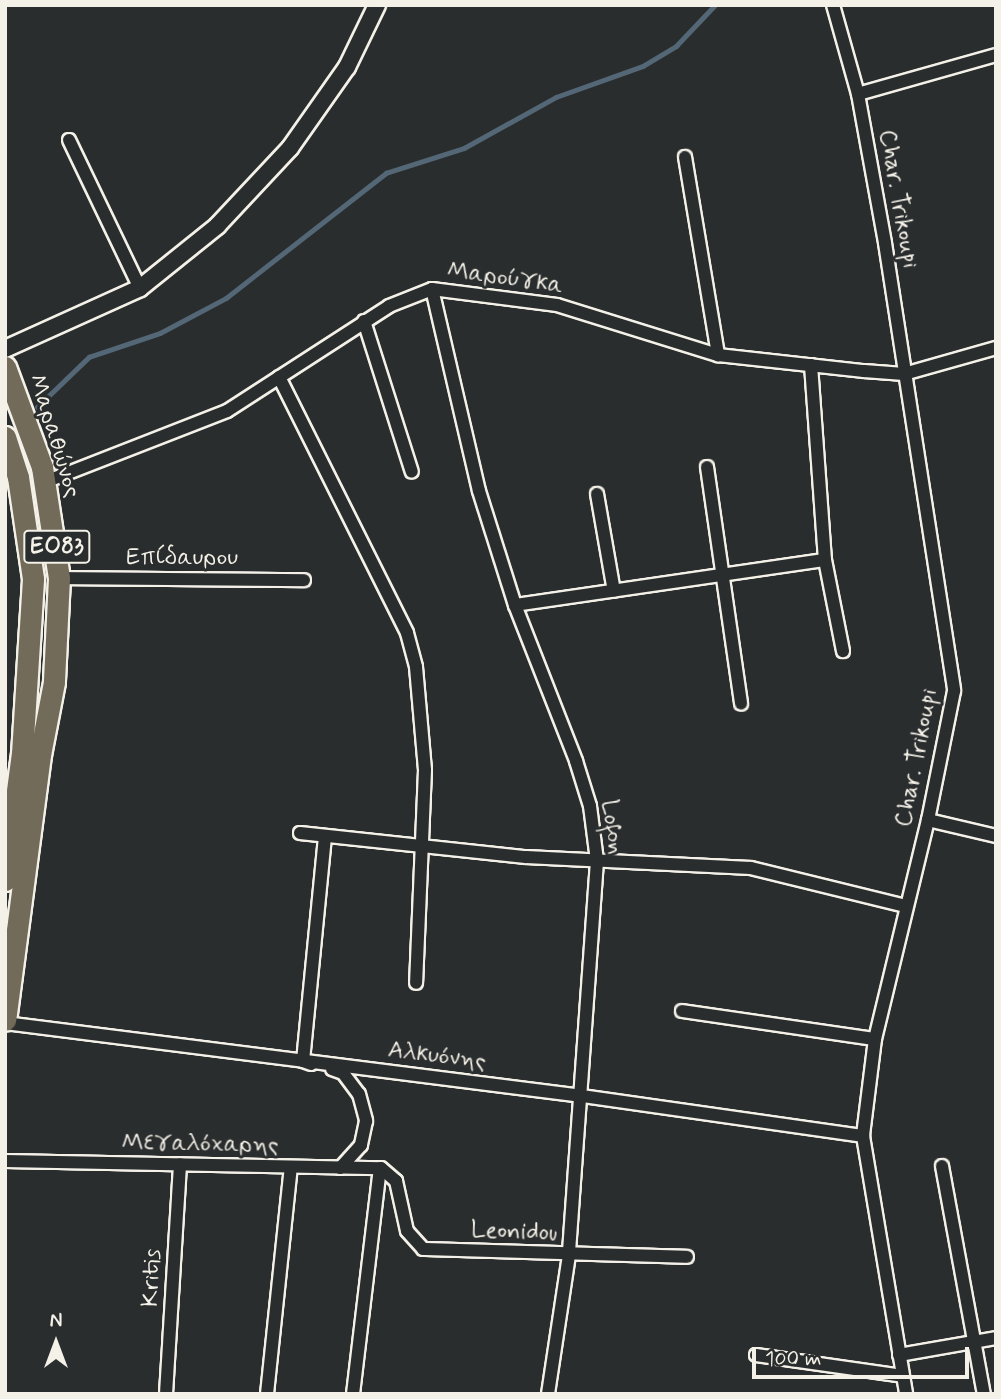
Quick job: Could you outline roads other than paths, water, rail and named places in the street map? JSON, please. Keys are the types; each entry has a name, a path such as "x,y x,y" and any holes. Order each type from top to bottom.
{"main road":[{"name":"Μαραθώνος","path":"5,367 24,415 45,482 60,578 54,682 40,755 5,1022"},
{"name":"Μαραθώνος","path":"5,435 18,477 33,579 22,753 5,880"}],"street":[{"name":"Char. Trikoupi","path":"833,5 858,94 954,691 929,820 875,1039 863,1136 906,1394"},
{"path":"5,349 140,288 217,226 290,148 346,67 371,9"},
{"path":"858,94 996,55"},
{"path":"69,140 140,288"},
{"path":"685,158 718,355"},
{"name":"Μαρούγκα","path":"45,482 201,424 364,321 432,289 556,305 718,355 811,365 904,374 996,348"},
{"name":"Lofon","path":"432,289 479,491 515,606 576,761 590,806 597,861 569,1255 548,1394"},
{"path":"364,321 412,472"},
{"path":"811,365 825,560 843,651"},
{"path":"279,377 407,633 421,688 424,844 416,983"},
{"path":"5,435 24,415"},
{"path":"707,467 741,704"},
{"path":"597,494 614,591"},
{"path":"515,606 825,560"},
{"name":"Επίδαυρου","path":"60,578 304,580"},
{"path":"929,820 996,836"},
{"path":"300,832 597,861 751,868 906,905"},
{"path":"325,836 303,1061 343,1073 359,1094 365,1136 340,1168"},
{"path":"682,1011 875,1039"},
{"name":"Αλκυόνης","path":"5,1022 582,1096 863,1136"},
{"name":"Μεγαλόχαρης","path":"5,1161 340,1168 385,1172"},
{"name":"Kritis","path":"166,1394 180,1164"},
{"path":"942,1166 984,1394"},
{"path":"267,1394 291,1167"},
{"path":"353,1394 385,1172"},
{"name":"Leonidou","path":"385,1172 400,1192 407,1231 423,1249 687,1257"},
{"path":"900,1355 996,1338"},
{"path":"756,1355 903,1377"}],"waterway":[{"path":"37,407 89,357 160,333 226,298 386,173 464,148 556,97 643,66 676,46 715,5"}]}
